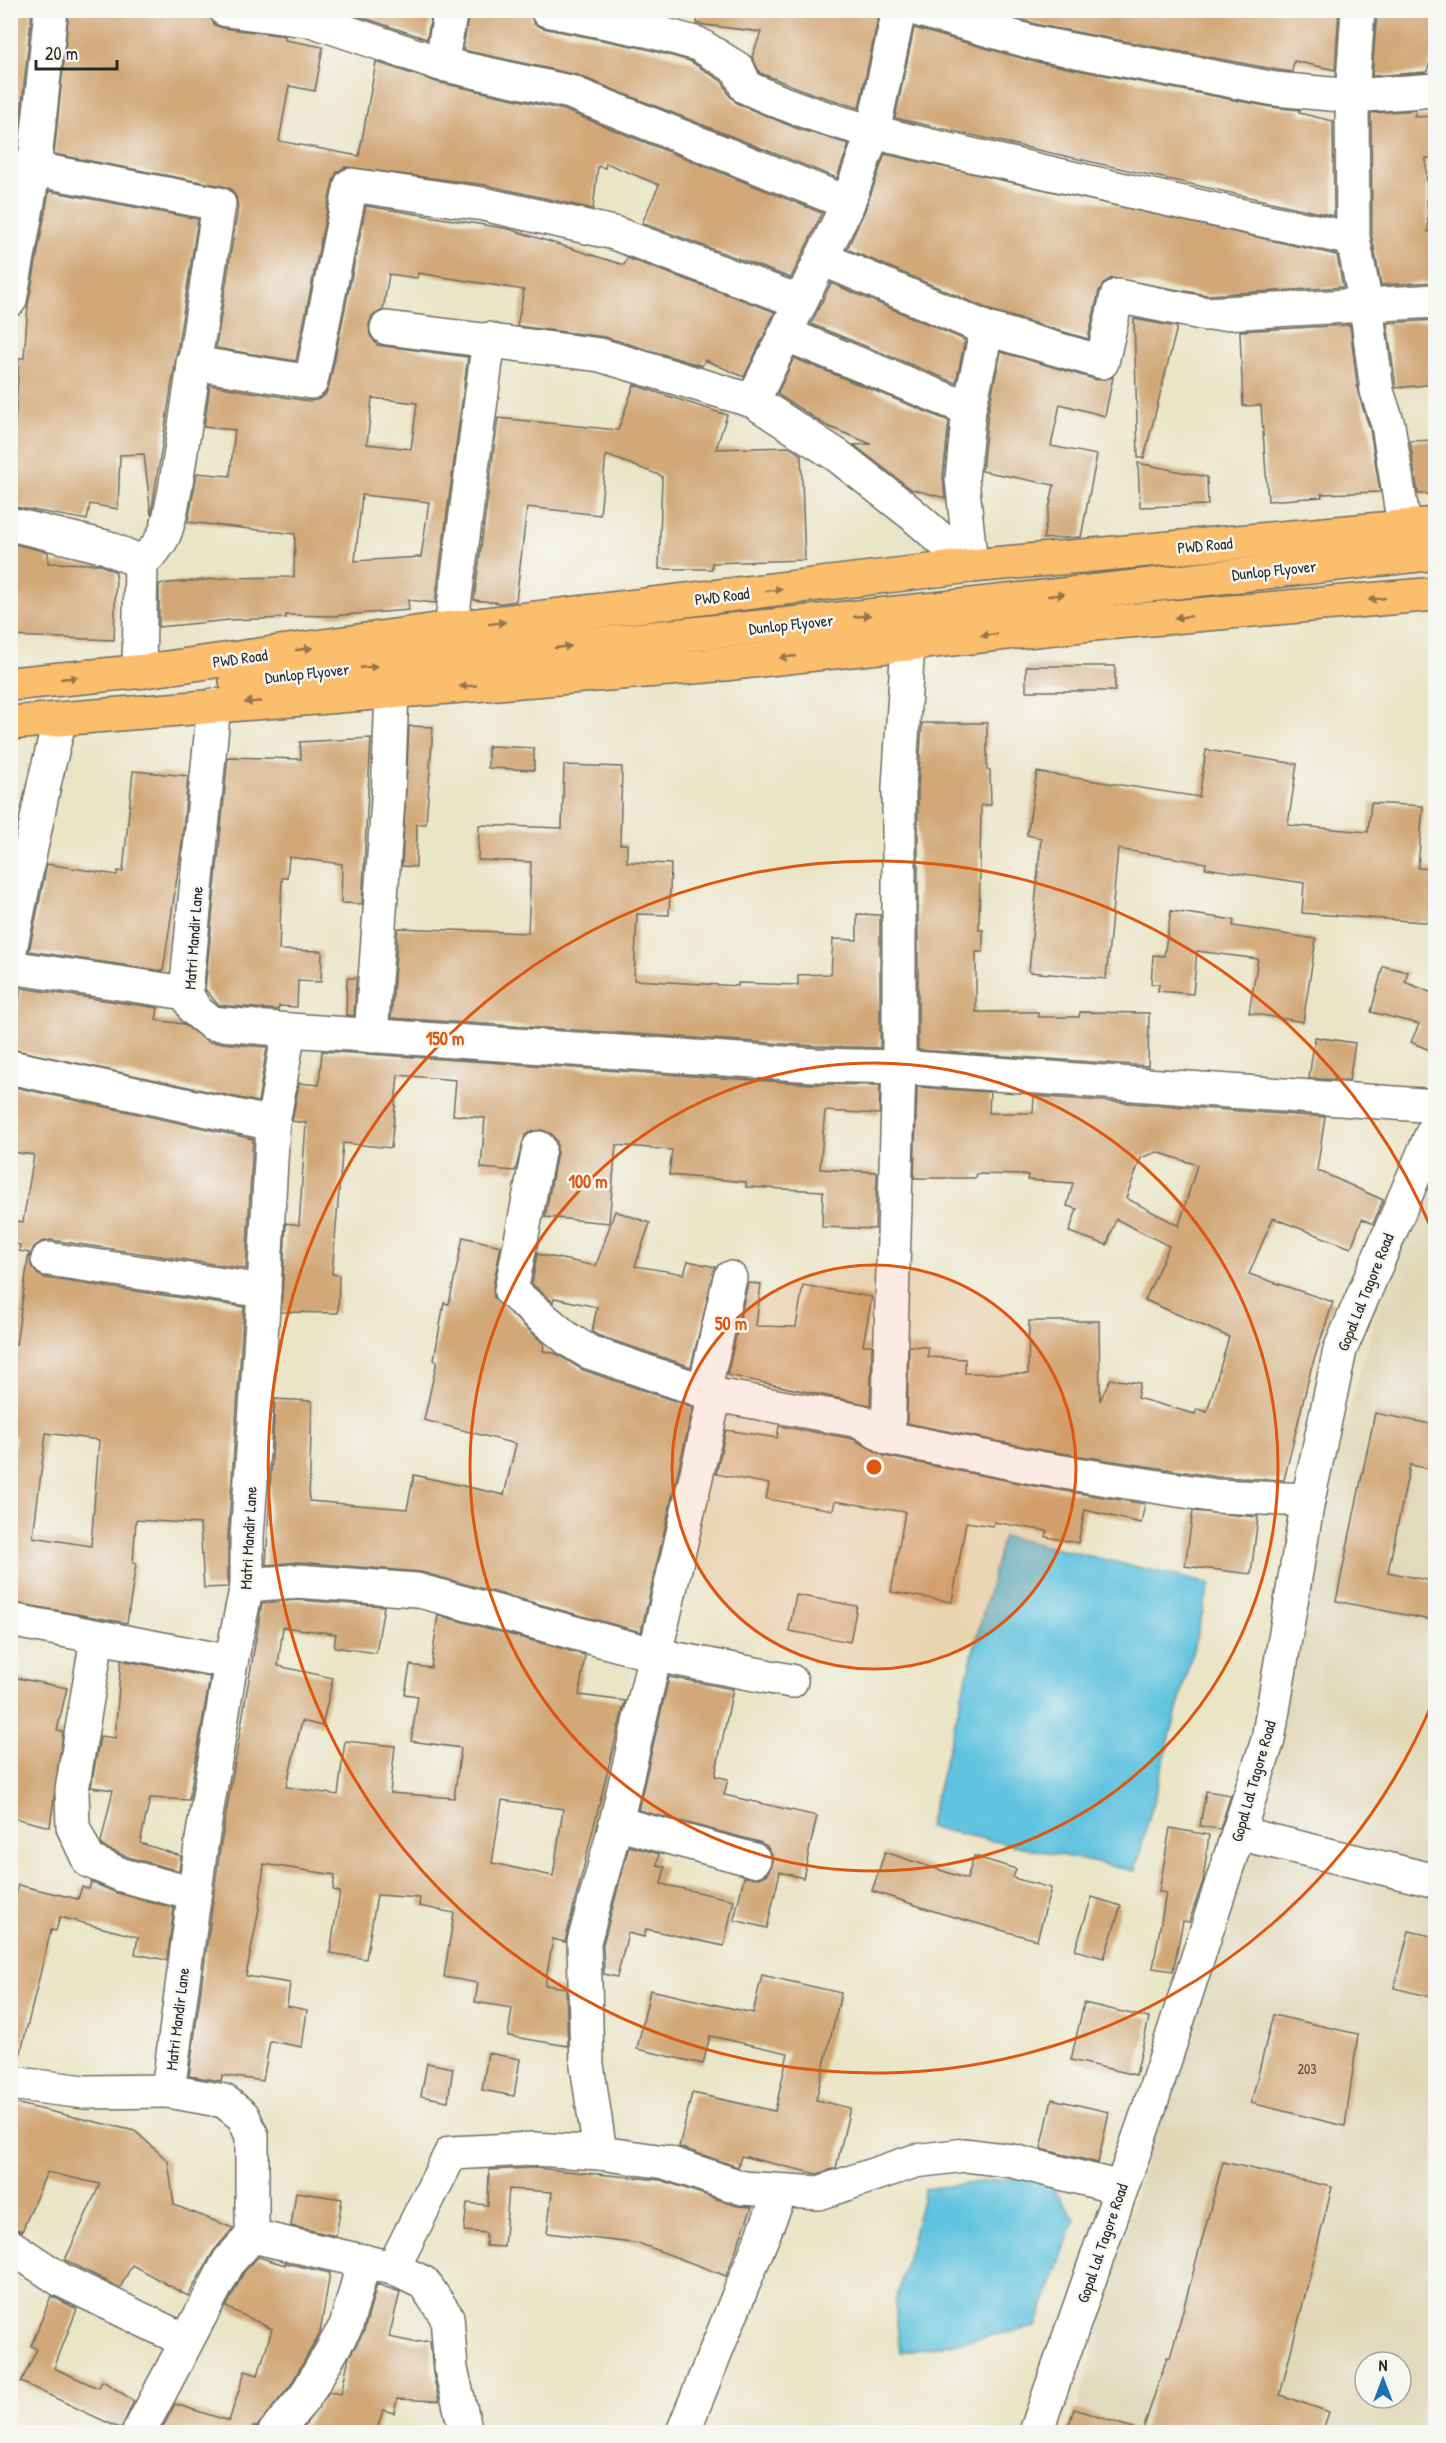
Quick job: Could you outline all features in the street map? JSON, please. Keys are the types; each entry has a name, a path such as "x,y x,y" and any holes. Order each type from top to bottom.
{"main road":[{"name":"PWD Road","path":"10,684 142,671 451,628 971,566 1420,525"},
{"name":"Dunlop Flyover","path":"142,671 236,681 900,612 1436,553"},
{"path":"10,723 706,666 909,643 1436,594"}],"street":[{"path":"10,300 22,169 51,10"},
{"path":"226,10 314,21 441,64 570,92 848,203"},
{"path":"441,64 451,10"},
{"path":"547,10 651,31 698,44 738,69 746,87 799,109 873,132 1194,206 1353,239"},
{"path":"753,401 848,203 873,132 899,10"},
{"path":"919,10 1035,42 1275,89 1352,96 1436,90"},
{"path":"1358,10 1352,96 1353,239 1366,305 1377,391 1420,525"},
{"path":"22,169 219,204 175,490 166,532 157,550 141,562"},
{"path":"193,363 311,381 351,185 483,204 614,233 801,302"},
{"path":"823,259 987,329 1101,362 1117,296 1206,314 1436,301"},
{"path":"387,328 489,339 600,355 753,401 838,456 910,513 971,566"},
{"path":"971,566 962,479 969,409 987,329"},
{"path":"785,334 969,409"},
{"path":"451,628 489,339"},
{"path":"10,524 106,548 141,562"},
{"path":"141,562 142,671"},
{"path":"888,1438 899,1067 899,787 909,643"},
{"path":"370,1036 387,810 392,690"},
{"name":"Matri Mandir Lane","path":"214,705 186,993 195,1010 211,1023 289,1030 273,1124 247,1537 247,1586 231,1662 194,1894 168,2091 224,2101 243,2116 252,2136 252,2236"},
{"path":"10,950 40,802 60,719"},
{"path":"10,967 186,993"},
{"path":"289,1030 814,1065 899,1067 1436,1106"},
{"path":"10,1067 273,1124"},
{"name":"Gopal Lal Tagore Road","path":"1036,2433 1121,2188 1268,1740 1308,1500 1340,1350 1436,1124"},
{"path":"539,1148 511,1291 569,1340 589,1352 709,1393 860,1421 888,1438 1038,1468 1216,1496 1308,1500"},
{"path":"48,1259 264,1291"},
{"path":"600,2153 587,2065 584,1942 616,1823 656,1655 730,1278"},
{"path":"247,1586 297,1581 416,1590 656,1655 791,1681"},
{"path":"10,1620 231,1662"},
{"path":"97,1638 72,1790 73,1827 89,1860 122,1875 194,1894"},
{"path":"616,1823 754,1860"},
{"path":"1239,1833 1436,1881"},
{"path":"10,2083 85,2092 168,2091"},
{"path":"274,2433 304,2397 379,2264 452,2153 534,2149 600,2153 665,2162 743,2188 819,2193 915,2161 965,2155 1013,2161 1121,2188"},
{"path":"683,2433 781,2191"},
{"path":"139,2433 229,2261 252,2236 379,2264 424,2283 447,2317 451,2369 466,2433"},
{"path":"10,2246 61,2280 186,2341"}],"shaded area":[{"path":"1435,1164 1435,2432 1071,2432 1389,1265"}],"water":[{"path":"1003,1536 1210,1584 1135,1871 928,1827"},
{"path":"1042,2174 1075,2219 1036,2327 900,2353 895,2304 925,2189"}],"building":[{"path":"10,10 32,10 17,150 10,150"},
{"path":"69,10 208,10 214,25 223,28 285,36 285,40 323,47 315,91 289,86 279,141 359,156 376,62 437,82 564,110 822,213 791,278 642,223 659,185 606,163 605,168 598,166 593,209 486,185 345,167 337,172 333,181 296,361 216,348 238,207 236,197 231,189 222,186 54,154"},
{"path":"350,10 432,11 427,39 349,13"},
{"path":"469,10 529,10 534,24 543,28 647,49 690,61 723,82 729,95 738,104 798,129 849,144 837,178 577,75 463,50"},
{"path":"698,10 880,10 859,108 811,93 760,73 752,57 761,32 697,24"},
{"path":"989,10 1339,10 1335,70 1294,61 1292,72 1278,70 1039,25"},
{"path":"1377,10 1436,10 1436,44 1427,72 1372,76"},
{"path":"914,28 1031,61 1271,107 1300,110 1299,113 1333,121 1334,216 895,118"},
{"path":"1416,110 1414,117 1436,116 1436,158 1426,158 1428,232 1436,231 1436,282 1381,285 1372,237 1371,113"},
{"path":"885,154 1337,255 1343,287 1207,295 1112,278 1104,283 1099,291 1088,339 993,311 847,249 865,210"},
{"path":"49,191 198,219 151,515 144,454 120,455 118,509 90,504 87,520 10,506 19,358 24,358 28,305"},
{"path":"366,206 509,229 624,265 627,258 775,312 744,377 705,360 702,366 605,337 517,326 524,290 418,273 417,278 389,274 383,310 372,316 369,325 370,335 377,345 468,357 435,603 408,600 409,610 331,616 286,615 286,618 230,620 159,627 159,584 227,578 294,577 295,534 188,522 197,473 230,476 235,430 204,427 210,385 308,401 317,400 325,395 329,386","holes":["372,398 417,403 411,449 367,444","362,495 429,502 421,557 355,561"]},
{"path":"831,283 965,340 956,383 811,324"},
{"path":"1134,319 1177,327 1144,458 1138,458"},
{"path":"1436,320 1436,384 1396,388 1387,323"},
{"path":"1350,325 1358,393 1370,429 1380,492 1321,494 1322,497 1268,501 1261,405 1243,406 1240,331"},
{"path":"1001,352 1097,380 1113,377 1105,416 1060,404 1051,446 1097,455 1081,537 1043,539 1054,485 982,471 988,412"},
{"path":"794,358 949,421 943,477 945,498 911,489 854,445 871,444 827,426 777,394"},
{"path":"634,385 727,415 716,449 789,447 801,455 805,560 712,563 712,569 659,569 662,476 606,455 600,515 527,507 516,601 501,603 474,600 498,418 618,430"},
{"path":"1436,440 1436,494 1418,494 1410,441"},
{"path":"1138,463 1207,477 1208,505 1140,507"},
{"path":"10,543 48,552 48,563 99,564 116,572 114,640 10,636"},
{"path":"1026,666 1115,666 1115,691 1026,691"},
{"path":"922,723 987,723 987,770 990,770 991,805 981,805 979,930 983,930 983,952 976,952 976,1012 1038,1012 1038,1017 1079,1017 1080,1012 1149,1013 1148,1066 918,1050 918,788"},
{"path":"409,726 433,727 426,824 417,824 416,867 402,866"},
{"path":"371,738 362,904 341,903 342,864 289,857 287,878 282,878 279,950 322,951 321,982 298,981 297,1007 279,1006 278,1010 218,1005 205,989 228,757 301,759 300,742"},
{"path":"488,746 534,748 534,770 488,768"},
{"path":"1206,750 1297,764 1288,825 1368,832 1371,803 1423,806 1418,868 1436,869 1436,923 1302,913 1304,883 1205,868 1206,863 1118,849 1106,979 1029,972 1041,838 1027,835 1037,772 1199,797"},
{"path":"564,765 622,767 620,844 627,844 627,862 671,864 669,915 637,914 634,980 738,986 738,983 798,985 798,975 831,974 833,939 857,940 857,914 880,915 880,1048 815,1046 391,1018 398,928 528,933 531,862 478,860 479,825 562,828"},
{"path":"133,771 188,776 181,851 163,971 29,951 47,864 117,875 118,871 123,872"},
{"path":"1171,911 1234,920 1233,926 1316,939 1303,1022 1249,1013 1258,959 1197,951 1193,994 1158,991 1159,984 1151,984 1153,955 1164,956"},
{"path":"1383,966 1408,972 1405,982 1432,993 1436,986 1436,1053 1411,1042 1419,1024 1371,1012"},
{"path":"347,978 356,978 354,1016 346,1015"},
{"path":"21,988 158,1008 156,1020 183,1024 209,1042 267,1047 258,1102 11,1049"},
{"path":"1315,1037 1355,1043 1349,1081 1309,1078"},
{"path":"322,1051 813,1084 880,1085 879,1114 825,1111 820,1169 877,1172 875,1229 822,1227 823,1191 746,1187 746,1182 669,1175 672,1150 616,1145 609,1223 545,1217 557,1152 557,1142 552,1134 542,1130 532,1131 525,1135 515,1171 481,1168 485,1118 453,1115 456,1080 398,1075 391,1148 343,1143 332,1274 339,1275 338,1313 281,1312 286,1223 299,1225 306,1123 292,1121 299,1083 319,1085"},
{"path":"10,1086 253,1139 246,1269 51,1240 41,1242 34,1247 30,1256 31,1266 37,1274 45,1278 244,1307 228,1536 228,1587 204,1588 200,1524 136,1520 133,1563 136,1564 127,1623 10,1602 10,1475 16,1437 10,1433 10,1345 16,1345 29,1253 19,1251 20,1245 10,1243 10,1220 23,1222 34,1155 10,1152","holes":["46,1433 99,1440 91,1546 33,1537"]},
{"path":"917,1087 990,1092 989,1113 1033,1113 1034,1096 1325,1117 1317,1170 1383,1200 1373,1224 1362,1219 1351,1248 1273,1218 1249,1274 1333,1302 1311,1369 1284,1480 1218,1477 1041,1450 907,1423 909,1346 928,1347 928,1357 965,1359 965,1373 1028,1374 1029,1321 1099,1321 1100,1401 1110,1379 1140,1383 1137,1398 1195,1414 1197,1409 1207,1412 1229,1337 1145,1300 1169,1246 1116,1219 1107,1245 1069,1232 1077,1209 1067,1206 1073,1183 1028,1180 1028,1175 976,1174 976,1178 914,1178","holes":["1157,1152 1197,1165 1179,1226 1126,1198 1141,1158"]},
{"path":"615,1211 650,1223 635,1266 684,1274 688,1261 715,1267 691,1367 597,1335 592,1332 597,1307 554,1298 553,1302 532,1284 537,1254 596,1266"},
{"path":"463,1237 501,1246 493,1287 494,1298 544,1344 543,1351 557,1354 583,1370 693,1407 641,1632 421,1572 298,1562 266,1565 275,1399 312,1401 309,1501 407,1509 414,1475 504,1495 516,1444 424,1420 437,1361 434,1360 444,1303 449,1304"},
{"path":"748,1283 761,1284 756,1326 796,1327 803,1285 872,1297 863,1345 872,1345 870,1405 727,1375"},
{"path":"1375,1413 1436,1425 1436,1470 1410,1465 1388,1572 1436,1582 1436,1621 1336,1601"},
{"path":"779,1426 853,1439 884,1456 1034,1486 1145,1504 1141,1523 1085,1510 1078,1543 1046,1537 1047,1531 994,1522 993,1526 966,1522 952,1602 891,1592 905,1512 835,1501 833,1510 766,1499 769,1484 716,1474 726,1430 777,1438"},
{"path":"1193,1511 1258,1517 1251,1574 1185,1566"},
{"path":"796,1595 857,1606 850,1642 789,1631"},
{"path":"297,1600 384,1606 376,1653 334,1647 336,1634 283,1627 278,1666 333,1678 322,1726 302,1721 286,1787 338,1795 345,1741 395,1746 390,1793 454,1798 461,1748 411,1741 418,1696 405,1694 410,1665 431,1668 438,1615 585,1655 579,1695 625,1701 565,1942 553,1939 545,1985 566,1988 568,2046 508,2036 512,2008 475,2002 478,1983 444,1977 454,1913 419,1906 420,1898 377,1895 366,1959 330,1953 340,1892 333,1890 335,1875 264,1864 259,1909 246,1976 290,1983 287,2006 307,2010 302,2047 270,2041 263,2081 222,2075 221,2081 189,2076 220,1849 262,1603","holes":["502,1800 563,1809 553,1876 492,1863"]},
{"path":"121,1660 210,1677 189,1800 150,1798 140,1843 181,1856 179,1871 128,1857 103,1847 101,1842 113,1790 91,1787 100,1736 115,1738"},
{"path":"669,1677 733,1689 715,1776 728,1779 724,1795 817,1816 803,1878 780,1872 767,1928 734,1920 744,1877 759,1878 767,1874 772,1865 772,1855 767,1846 638,1810"},
{"path":"17,1678 67,1688 57,1731 63,1732 50,1827 10,1817 10,1705"},
{"path":"1206,1791 1231,1795 1220,1829 1200,1826"},
{"path":"1170,1828 1209,1835 1203,1881 1189,1922 1183,1921 1173,1971 1153,1968 1166,1893 1159,1892"},
{"path":"629,1846 659,1854 657,1865 665,1867 661,1884 734,1900 724,1946 646,1929 644,1937 628,1933 617,1977 604,1974 603,1944"},
{"path":"885,1852 967,1879 974,1856 1016,1869 1013,1878 1051,1888 1037,1940 872,1891"},
{"path":"91,1882 117,1893 174,1908 167,1960 135,1954 138,1937 60,1917 56,1931 51,1930 19,2060 10,2059 10,1919 18,1885 78,1899 82,1887 89,1889"},
{"path":"1092,1897 1121,1906 1104,1958 1075,1950"},
{"path":"1409,1931 1436,1937 1436,1998 1394,1988"},
{"path":"762,1975 841,1993 816,2100 850,2108 836,2168 817,2174 741,2156 738,2167 679,2147 692,2093 775,2111 788,2053 710,2036 703,2064 637,2049 650,1990 753,2013"},
{"path":"1084,2003 1149,2018 1136,2075 1071,2060"},
{"path":"1273,2015 1358,2034 1345,2126 1251,2103"},
{"path":"488,2053 520,2059 514,2096 482,2090"},
{"path":"427,2063 453,2068 448,2101 421,2096"},
{"path":"1052,2099 1109,2112 1098,2163 1041,2149"},
{"path":"10,2102 135,2131 168,2161 174,2205 233,2228 213,2252 188,2296 132,2265 120,2288 65,2260 100,2184 47,2172 22,2231 10,2227"},
{"path":"1223,2162 1332,2187 1280,2395 1329,2412 1322,2433 1142,2433 1167,2357 1170,2358"},
{"path":"534,2168 661,2180 737,2206 752,2207 726,2276 641,2244 547,2233 552,2192 509,2189 504,2247 486,2246 486,2233 464,2231 467,2203 488,2205 489,2170"},
{"path":"296,2192 342,2199 336,2236 291,2226"},
{"path":"258,2257 285,2265 285,2263 330,2273 320,2333 290,2386 257,2427 253,2426 251,2433 160,2433 175,2404 229,2421 245,2371 258,2375 272,2329 226,2307 244,2272"},
{"path":"377,2284 400,2292 389,2337 413,2342 430,2341 439,2401 397,2399 394,2413 383,2410 376,2433 299,2433 329,2392 341,2394 349,2357 364,2331"},
{"path":"51,2296 77,2309 54,2368 98,2388 103,2381 134,2401 121,2429 21,2382 37,2349 31,2346"},
{"path":"1074,2409 1133,2428 1133,2433 1066,2433"}]}
